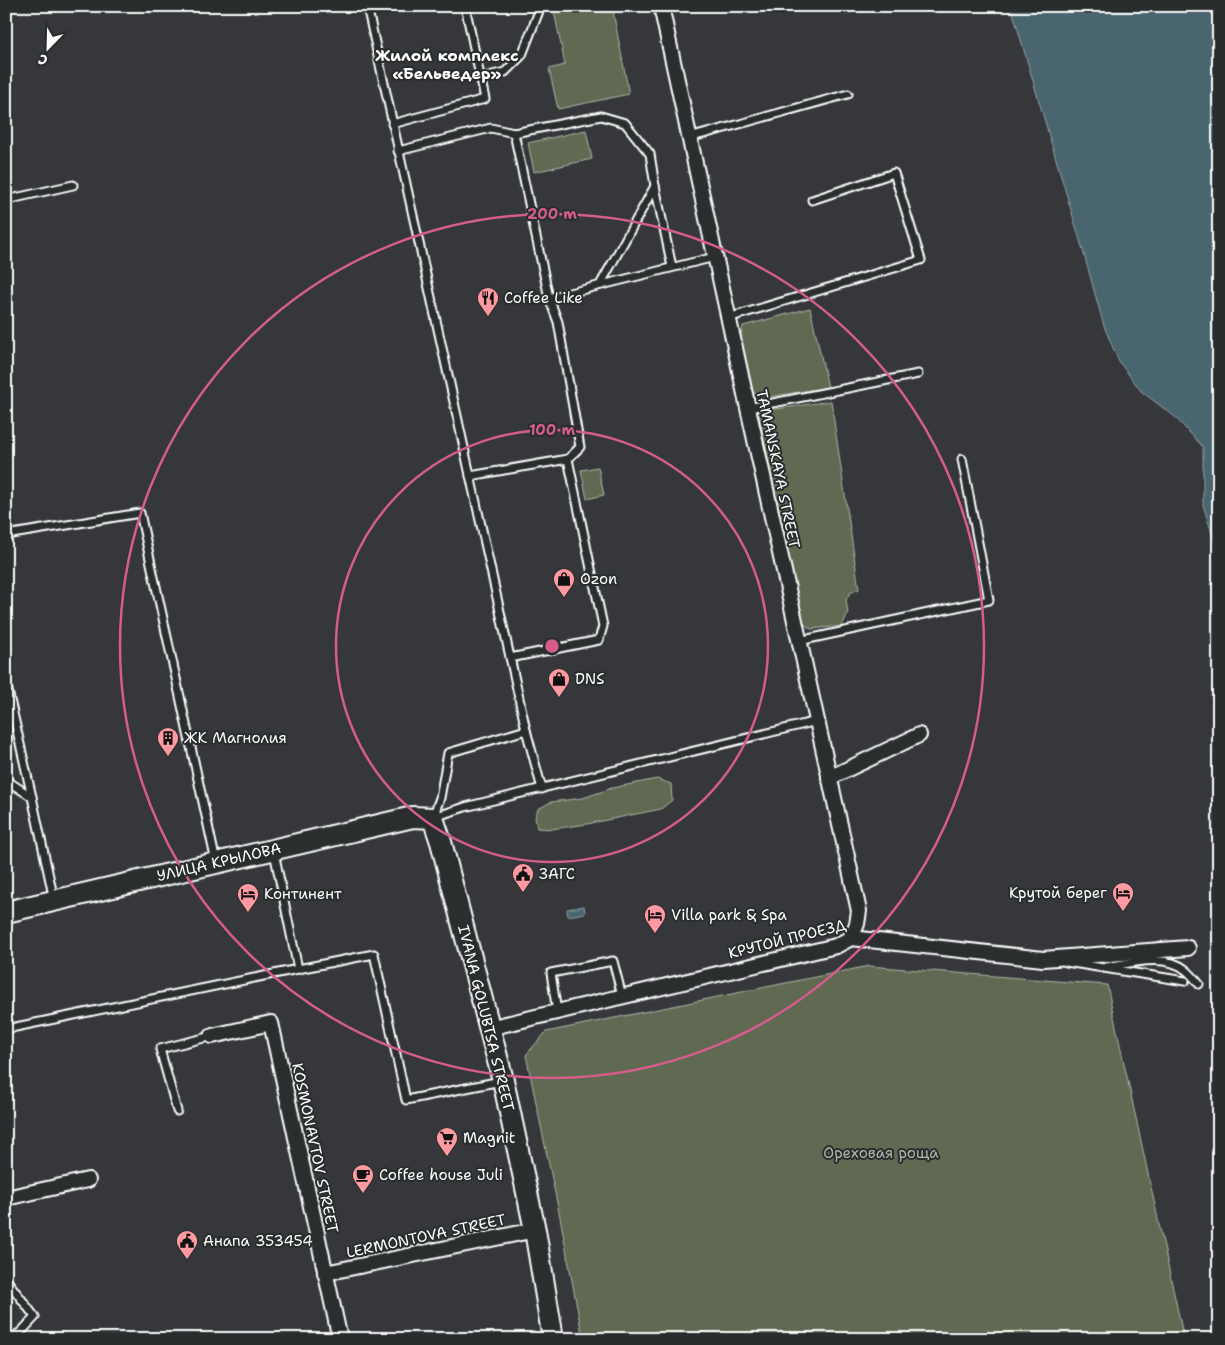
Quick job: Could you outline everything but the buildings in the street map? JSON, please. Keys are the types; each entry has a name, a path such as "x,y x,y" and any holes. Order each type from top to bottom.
{"street":[{"name":"TAMANSKAYA STREET","path":"661,6 859,911 857,924 851,938"},
{"path":"829,778 919,735"},
{"name":"УЛИЦА КРЫЛОВА","path":"6,912 413,817 433,818"},
{"name":"IVANA GOLUBTSA STREET","path":"433,818 442,842 503,1080 534,1230 553,1339"},
{"name":"КРУТОЙ ПРОЕЗД","path":"489,1028 836,946 851,938 1043,959 1188,948"},
{"name":"KOSMONAVTOV STREET","path":"212,1036 271,1023 340,1339"},
{"path":"6,1198 88,1180"},
{"name":"LERMONTOVA STREET","path":"325,1273 534,1230"}],"lane":[{"path":"366,6 526,730 542,789"},
{"path":"392,124 485,98 464,6"},
{"path":"480,78 505,72 522,55 540,6"},
{"path":"689,138 848,94"},
{"path":"398,150 491,128 514,133 601,116 625,123 650,154 672,267"},
{"path":"470,476 568,459 580,447 558,322 549,298 514,133"},
{"path":"728,318 921,260 894,172 812,200"},
{"path":"6,200 73,185"},
{"path":"600,285 655,186"},
{"path":"549,298 715,257"},
{"path":"748,408 918,374"},
{"path":"510,658 599,640 603,626 568,459"},
{"path":"799,641 989,600 962,459"},
{"path":"6,535 140,513 216,862"},
{"path":"6,682 54,900"},
{"path":"433,818 465,807 817,721"},
{"path":"433,818 440,798 448,753 526,730"},
{"path":"6,780 32,797"},
{"path":"273,849 298,969"},
{"path":"6,1029 374,954 406,1100 503,1080"},
{"path":"1043,959 1185,981"},
{"path":"557,1012 551,973 613,961 622,996"},
{"path":"1100,968 1144,961 1167,961 1185,968 1200,984"},
{"path":"177,1111 160,1049 212,1036"},
{"path":"6,1279 35,1317 21,1332 9,1339"}],"green space":[{"path":"553,6 612,6 629,94 558,109 549,69 565,65"},
{"path":"586,130 592,159 534,172 528,143"},
{"path":"810,308 828,387 763,398 753,392 740,339 743,326"},
{"path":"831,401 859,589 850,593 846,600 848,613 842,626 811,629 801,622 759,416 762,411"},
{"path":"598,467 604,495 587,499 581,470"},
{"path":"657,779 671,784 672,800 661,809 587,824 552,829 537,828 535,817 538,809 551,802 583,798 612,788"},
{"name":"Ореховая роща","path":"869,966 1107,985 1184,1339 583,1339 526,1055 546,1032"}],"water":[{"path":"1011,6 1219,6 1219,555 1203,505 1203,447 1174,416 1142,392 1119,362 1104,326"},
{"path":"584,906 585,913 568,916 567,909"}],"place":[{"name":"Coffee Like","path":"488,317"},
{"name":"Ozon","path":"564,598"},
{"name":"DNS","path":"559,698"},
{"name":"ЖК Магнолия","path":"168,757"},
{"name":"ЗАГС","path":"523,893"},
{"name":"Крутой берег","path":"1123,912"},
{"name":"Континент","path":"248,913"},
{"name":"Villa park & Spa","path":"655,934"},
{"name":"Magnit","path":"447,1157"},
{"name":"Coffee house Juli","path":"363,1194"},
{"name":"Анапа 353454","path":"187,1260"}],"district":[{"name":"Жилой комплекс «Бельведер»","path":"447,64"}]}
